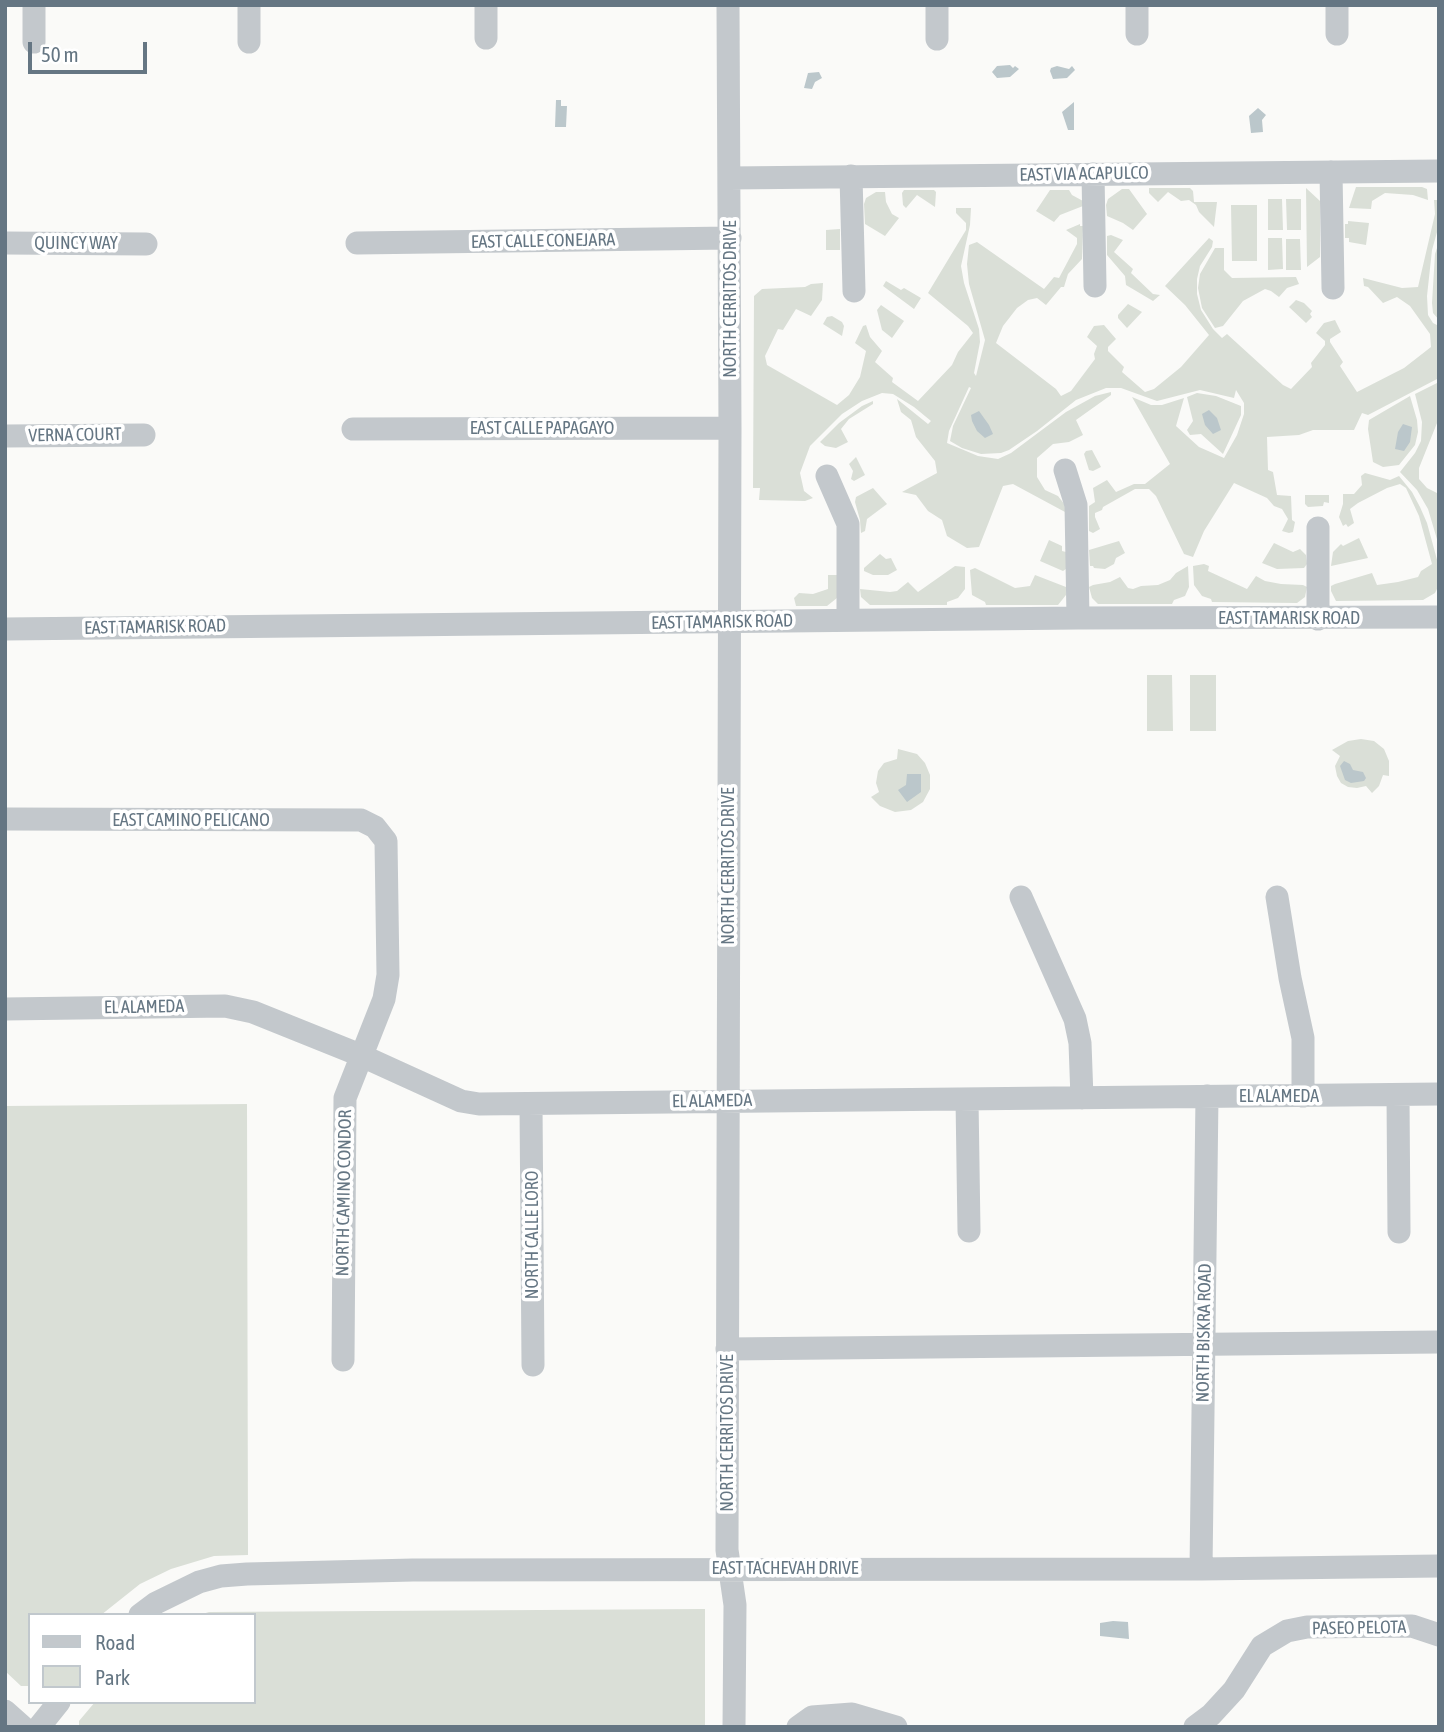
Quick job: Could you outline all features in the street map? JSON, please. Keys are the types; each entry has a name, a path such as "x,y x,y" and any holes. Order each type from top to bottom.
{"street":[{"path":"34,5 34,42"},
{"path":"249,5 249,42"},
{"path":"486,5 486,38"},
{"name":"NORTH CERRITOS DRIVE","path":"728,5 730,428 727,1550 735,1605 739,1725"},
{"path":"936,39 937,5"},
{"path":"1137,5 1138,34"},
{"path":"1337,5 1337,34"},
{"name":"EAST VIA ACAPULCO","path":"729,178 1439,171"},
{"path":"1331,172 1333,288"},
{"path":"1093,174 1095,286"},
{"path":"851,176 853,291"},
{"name":"EAST CALLE CONEJARA","path":"357,243 730,238"},
{"name":"QUINCY WAY","path":"5,243 146,244"},
{"name":"EAST CALLE PAPAGAYO","path":"353,429 730,428"},
{"name":"VERNA COURT","path":"5,436 144,435"},
{"path":"1065,470 1076,505 1078,618"},
{"path":"827,476 848,524 848,620"},
{"path":"1318,528 1318,619"},
{"name":"EAST TAMARISK ROAD","path":"5,629 1439,617"},
{"name":"EAST CAMINO PELICANO","path":"5,819 361,820 375,827"},
{"name":"NORTH CAMINO CONDOR","path":"343,1360 345,1098 384,999 388,975 386,841 375,827"},
{"path":"1021,897 1075,1019 1080,1043 1082,1098"},
{"path":"1277,897 1303,1038 1303,1096"},
{"name":"EL ALAMEDA","path":"5,1009 225,1006 253,1012 360,1055 461,1101 480,1104 1439,1094"},
{"path":"1398,1095 1399,1233"},
{"name":"NORTH BISKRA ROAD","path":"1201,1569 1207,1096"},
{"path":"967,1099 969,1231"},
{"name":"NORTH CALLE LORO","path":"531,1104 533,1365"},
{"path":"727,1349 1439,1342"},
{"name":"EAST TACHEVAH DRIVE","path":"143,1613 156,1603 199,1582 221,1576 247,1574 426,1570 1439,1566"},
{"name":"PASEO PELOTA","path":"1209,1723 1262,1646 1287,1632 1307,1627 1412,1626 1439,1635"},
{"path":"39,1727 58,1704"},
{"path":"5,1711 23,1727"},
{"path":"805,1722 852,1714 896,1727"}],"green space":[{"path":"1356,187 1422,187 1427,189 1428,200 1413,195 1385,193 1372,201 1371,209 1349,208"},
{"path":"1149,188 1190,188 1194,202 1217,202 1214,227 1189,200 1181,201 1168,192 1158,202 1149,193"},
{"path":"1306,188 1320,201 1320,257 1307,267"},
{"path":"1122,189 1129,189 1147,214 1133,230 1107,216 1108,199"},
{"path":"904,190 934,190 935,207 917,195 906,208 903,205"},
{"path":"1050,190 1069,190 1083,201 1083,206 1060,215 1054,222 1036,211"},
{"path":"876,192 885,192 892,214 899,218 885,236 865,224 866,198"},
{"path":"1268,199 1282,199 1283,230 1268,230"},
{"path":"1286,199 1301,199 1301,230 1287,230"},
{"path":"1434,200 1439,200 1439,225 1432,250 1427,296 1428,315 1433,323 1439,326 1439,378 1368,415 1362,413 1354,430 1313,430 1299,435 1267,437 1268,470 1273,472 1277,495 1291,496 1292,520 1295,522 1293,532 1282,531 1288,519 1282,509 1274,506 1267,498 1234,483 1204,531 1193,557 1184,554 1156,496 1149,489 1135,489 1103,507 1095,513 1100,529 1093,533 1089,531 1089,506 1095,502 1093,488 1107,480 1116,492 1134,484 1145,484 1170,464 1132,397 1151,405 1162,405 1184,398 1176,426 1199,447 1224,458 1237,435 1244,414 1244,403 1236,390 1234,398 1200,390 1157,401 1121,388 1106,388 1076,400 1009,450 981,454 950,441 953,426 971,388 969,387 949,431 947,443 978,456 998,459 1011,453 1066,412 1095,396 1111,392 1111,395 1076,420 1083,435 1069,442 1053,444 1037,458 1037,477 1045,490 1058,496 1065,505 1065,512 1013,484 1003,486 979,547 967,548 947,536 942,520 928,511 916,495 902,492 937,473 935,461 916,437 911,420 901,412 897,399 928,424 931,421 893,394 882,393 862,401 842,414 810,446 800,473 804,491 813,498 805,501 759,500 760,488 753,488 754,296 762,289 805,287 823,283 822,300 811,316 796,309 783,330 778,329 765,356 767,365 837,405 849,395 860,377 866,351 855,343 866,325 870,337 882,351 875,362 893,378 892,382 918,401 952,365 958,352 973,333 928,293 966,230 966,223 956,213 956,208 971,208 961,266 979,329 980,342 974,373 976,376 985,340 969,284 969,245 977,242 1044,289 1054,277 1059,278 1077,244 1077,238 1066,230 1080,224 1083,226 1082,259 1068,274 1064,287 1061,287 1046,305 1037,298 1028,300 1017,308 1003,326 996,343 1056,389 1061,396 1071,391 1095,359 1097,346 1087,337 1094,326 1104,325 1116,339 1108,347 1108,351 1124,367 1122,372 1145,392 1154,389 1181,367 1209,335 1185,305 1165,286 1209,238 1213,241 1212,247 1200,266 1197,294 1201,310 1213,329 1222,338 1227,334 1283,385 1291,389 1312,367 1311,363 1325,345 1325,341 1316,333 1324,323 1335,320 1341,332 1330,339 1330,342 1343,362 1340,366 1357,392 1404,368 1431,347 1430,334 1410,306 1397,297 1383,303 1364,286 1363,278 1402,288 1418,287 1435,214"},
{"path":"1231,205 1257,205 1257,261 1232,261"},
{"path":"1348,221 1369,223 1366,245 1349,242 1349,238 1345,238 1345,224 1348,224"},
{"path":"840,229 840,250 826,250 826,230"},
{"path":"1107,236 1123,240 1114,252 1133,269 1131,273 1153,294 1160,295 1153,301 1126,285 1125,276 1107,255"},
{"path":"1268,238 1282,238 1283,269 1268,270"},
{"path":"1286,239 1300,239 1301,270 1286,270"},
{"path":"1439,242 1439,320 1433,313 1432,303 1435,254"},
{"path":"1215,248 1224,248 1224,270 1232,278 1296,277 1299,284 1287,288 1279,297 1265,289 1243,301 1223,326 1215,328 1202,308 1198,288 1200,274"},
{"path":"886,281 921,298 914,309 883,286"},
{"path":"1296,300 1312,311 1312,317 1306,323 1289,307"},
{"path":"1128,304 1142,312 1127,328 1118,315"},
{"path":"881,305 904,321 892,338 882,330 877,310"},
{"path":"832,316 844,326 842,336 823,324 827,317"},
{"path":"1439,382 1439,418 1419,468 1419,479 1427,488 1439,494 1439,546 1428,509 1417,490 1400,472 1421,441 1422,422 1415,394"},
{"path":"1197,393 1216,396 1241,406 1241,415 1223,454 1201,434 1190,435 1187,430 1193,421 1187,397"},
{"path":"1410,396 1417,420 1415,445 1399,465 1383,467 1373,462 1369,420"},
{"path":"873,401 873,404 849,419 841,429 848,442 836,448 820,442 839,423"},
{"path":"1092,450 1101,467 1093,471 1089,470 1084,454"},
{"path":"856,457 865,475 854,481 851,479 853,471 849,464"},
{"path":"1365,473 1390,480 1399,476 1420,507 1439,567 1439,585 1435,593 1423,600 1336,601 1331,591 1331,586 1335,584 1372,573 1377,585 1418,577 1421,571 1432,564 1419,516 1406,488 1400,484 1358,503 1350,509 1354,523 1348,527 1346,524 1343,526 1339,517 1343,494 1354,494 1362,485 1361,476"},
{"path":"873,488 887,504 867,519 865,531 861,533 856,497"},
{"path":"1305,495 1329,495 1329,503 1308,507 1305,504"},
{"path":"1359,538 1368,558 1331,566 1333,552 1341,544 1343,546"},
{"path":"1049,540 1062,546 1062,551 1066,552 1066,569 1063,571 1040,561"},
{"path":"1119,541 1125,553 1116,558 1114,564 1105,569 1090,566 1089,550"},
{"path":"1274,543 1293,552 1300,549 1306,555 1307,564 1304,568 1277,569 1262,563"},
{"path":"880,554 886,559 891,558 897,570 888,575 873,575 864,571 864,568"},
{"path":"955,566 965,567 965,589 958,598 947,602 947,605 870,605 861,597 860,589 897,591 908,582 918,592"},
{"path":"1188,566 1189,587 1185,596 1174,600 1172,604 1098,604 1092,598 1089,587 1120,577 1128,588 1158,585 1170,580"},
{"path":"1193,566 1209,566 1208,571 1247,589 1256,576 1265,581 1303,585 1307,587 1305,597 1297,603 1212,602 1202,596 1194,585"},
{"path":"975,568 1015,588 1030,586 1035,575 1066,587 1066,595 1058,605 986,605 972,595 970,570"},
{"path":"828,575 837,575 837,598 827,606 796,606 794,598 799,593 813,594 828,589"},
{"path":"1147,675 1172,675 1173,731 1147,731"},
{"path":"1190,675 1216,675 1216,731 1190,731"},
{"path":"1348,741 1374,741 1384,749 1389,761 1389,776 1383,775 1379,786 1372,793 1366,786 1348,787 1341,783 1337,776 1335,766 1340,756 1332,750"},
{"path":"898,749 917,754 925,763 930,775 930,789 923,802 911,810 895,812 880,806 871,797 879,792 876,783 878,771 884,763 897,759"},
{"path":"247,1104 248,1555 214,1556 171,1569 140,1584 104,1613 28,1613 28,1686 21,1686 5,1671 5,1106"},
{"path":"705,1609 705,1727 79,1727 79,1721 93,1704 256,1704 256,1613 206,1613"}],"shaded area":[{"path":"1010,65 1019,69 1010,77 997,78 992,72 997,66"},
{"path":"1057,66 1069,69 1072,66 1075,70 1067,78 1053,79 1050,71"},
{"path":"819,72 822,78 815,82 812,89 804,88 808,73"},
{"path":"556,100 561,100 561,106 567,106 566,127 555,127"},
{"path":"1074,102 1074,130 1068,130 1062,112"},
{"path":"1258,108 1266,115 1262,120 1263,132 1251,133 1249,116"},
{"path":"1209,410 1217,418 1221,430 1213,434 1205,425 1202,414"},
{"path":"979,411 993,434 985,438 977,431 972,421 971,415"},
{"path":"1403,424 1412,427 1410,442 1404,451 1395,449 1398,432"},
{"path":"1344,761 1350,764 1353,770 1363,772 1366,778 1364,781 1351,783 1345,780 1340,766"},
{"path":"907,774 921,774 921,792 907,802 898,790 906,785"},
{"path":"1128,1622 1129,1639 1100,1636 1100,1623"}]}
